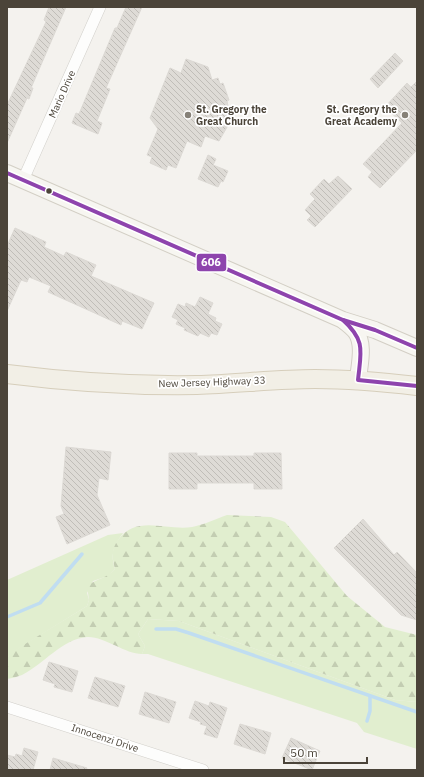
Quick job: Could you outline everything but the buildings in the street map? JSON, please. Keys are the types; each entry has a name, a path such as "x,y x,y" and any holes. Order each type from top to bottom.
{"main road":[{"name":"New Jersey Highway 33","path":"7,374 85,382 137,385 197,385 314,379 358,380 417,386"}],"street":[{"name":"Mario Drive","path":"24,180 100,7"},
{"path":"7,173 343,320 375,330 417,348"},
{"path":"343,320 356,332 360,341 358,380"},
{"name":"Innocenzi Drive","path":"7,707 203,770"}],"green space":[{"path":"227,515 271,517 285,522 347,596 385,627 417,635 417,702 395,700 179,621 148,619 138,634 145,646 142,654 129,651 94,637 87,637 69,642 22,675 7,679 7,658 12,652 87,606 89,600 87,586 108,575 115,569 113,550 118,540 125,532 134,528 152,525 182,528 192,527"},
{"path":"123,533 117,542 113,554 115,569 108,576 93,581 87,593 89,600 87,606 13,652 7,658 7,580 108,535"},
{"path":"148,619 179,621 395,700 417,702 417,749 364,732 357,723 148,654 142,654 145,646 138,634"}],"waterway":[{"path":"7,617 40,603 82,554"},
{"path":"156,629 176,629 189,633 417,712"},
{"path":"367,721 370,711 370,696"}],"transit line":[{"name":"606","path":"7,173 343,320 375,330 417,348"},
{"name":"606","path":"343,320 350,327 359,341 361,354 358,380 417,386"}],"place":[{"name":"St. Gregory the Great Church","path":"188,115"},
{"name":"St. Gregory the Great Academy","path":"405,115"}]}
